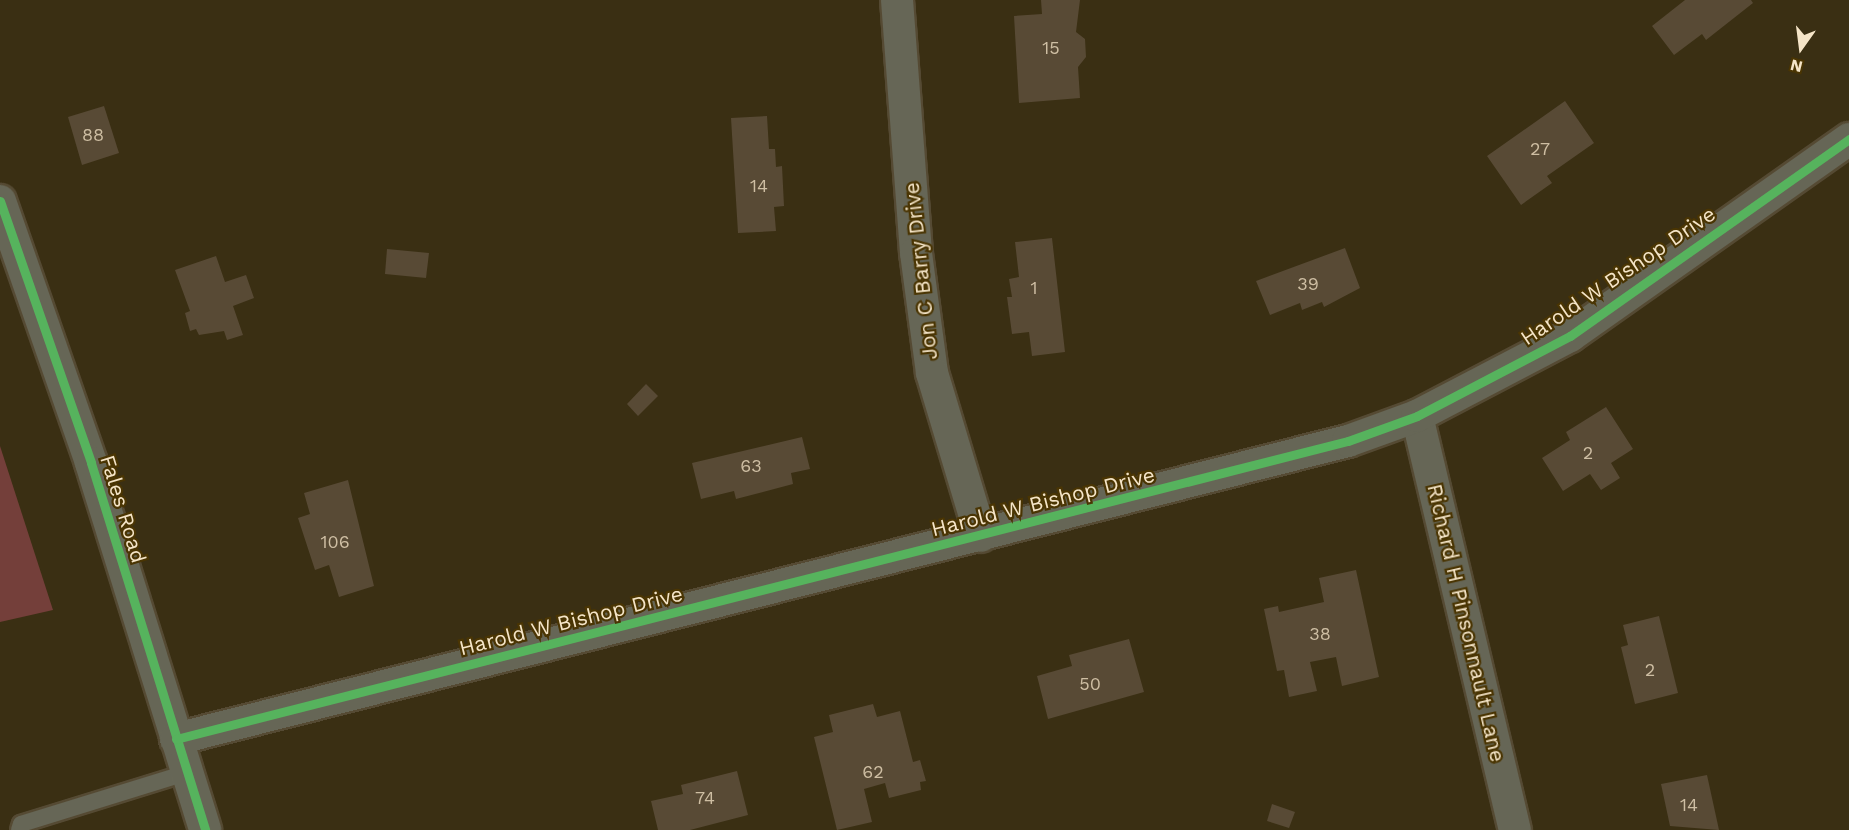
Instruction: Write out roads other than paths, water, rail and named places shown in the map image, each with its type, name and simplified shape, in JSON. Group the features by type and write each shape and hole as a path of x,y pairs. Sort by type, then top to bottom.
{"street":[{"name":"Jon C Barry Drive","path":"897,0 916,253 932,373 981,536"},
{"name":"Harold W Bishop Drive","path":"176,739 1244,471 1417,416 1570,336 1849,139"},
{"name":"Fales Road","path":"0,201 91,463 205,830"},
{"name":"Richard H Pinsonnault Lane","path":"1417,416 1515,830"}],"lane":[{"path":"19,830 21,824 186,773"}]}
